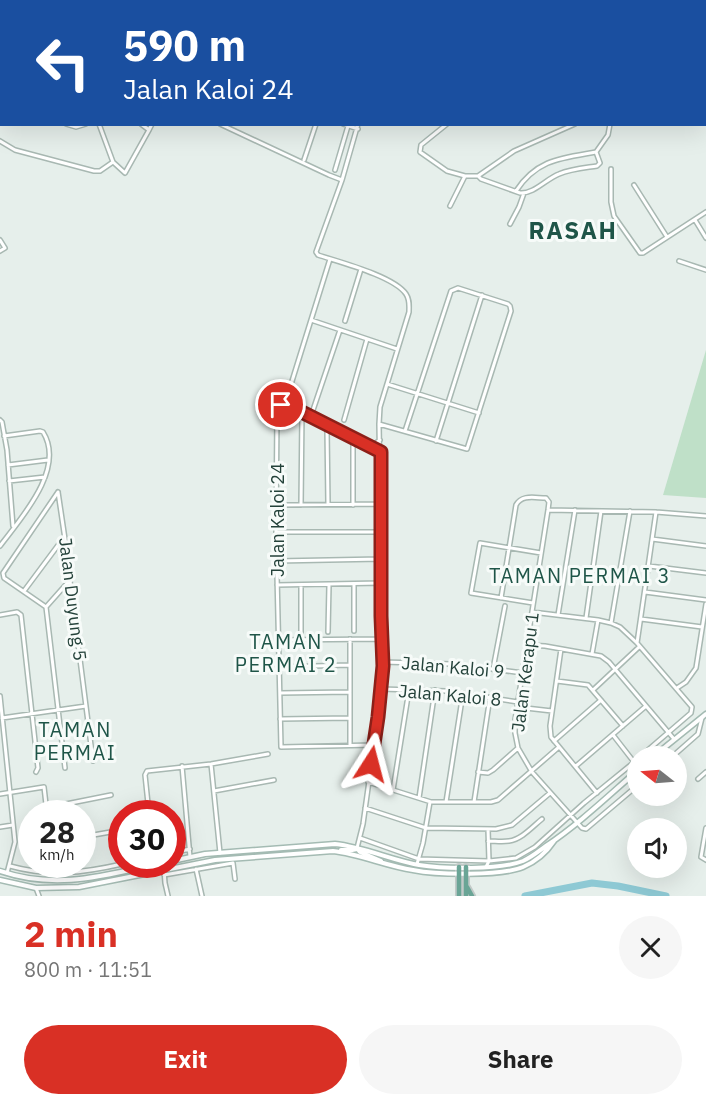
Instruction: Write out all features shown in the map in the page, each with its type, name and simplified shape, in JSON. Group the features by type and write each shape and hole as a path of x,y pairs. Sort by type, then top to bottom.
{"main road":[{"path":"459,896 466,867"},
{"path":"459,870 466,896"},
{"path":"463,884 472,896"}],"street":[{"path":"100,126 113,162 125,173 151,126"},
{"path":"143,126 149,130"},
{"path":"224,126 328,176 342,180"},
{"path":"304,160 315,126"},
{"path":"335,170 348,126 358,127 316,252 318,255 395,283 405,291 409,300 409,312 380,407 383,662 374,745 357,848"},
{"path":"445,126 422,145 420,152 443,170 465,176 478,176 514,151 570,126"},
{"path":"516,191 530,175 548,162 596,152 608,135 610,126"},
{"path":"0,141 15,150 94,171 105,169 113,162"},
{"path":"478,176 524,193 561,173 597,166 600,163 596,152"},
{"path":"611,169 614,216 638,251 643,253 706,212"},
{"path":"450,206 465,176"},
{"path":"634,185 667,237"},
{"path":"510,224 524,193"},
{"path":"695,220 706,238"},
{"path":"0,240 5,248 0,251"},
{"path":"302,505 300,404 288,394 330,259"},
{"path":"679,261 706,270"},
{"path":"345,321 361,269"},
{"path":"379,424 467,450 511,311 508,304 458,288 451,291 405,431"},
{"path":"436,441 482,295"},
{"path":"311,320 397,349"},
{"path":"310,416 340,330"},
{"path":"344,420 367,339"},
{"path":"387,384 479,413"},
{"name":"Jalan Kaloi 24","path":"300,411 286,404 281,405 277,414 276,532 281,747 350,745"},
{"path":"300,411 381,452"},
{"path":"0,420 8,464 14,528"},
{"path":"328,504 327,429 329,425"},
{"path":"0,546 42,487 49,452 43,432 4,436"},
{"path":"353,505 354,439"},
{"path":"370,447 380,440"},
{"path":"0,464 48,460"},
{"path":"9,481 45,477"},
{"name":"Jalan Duyung 5","path":"23,592 4,578 3,573 58,492 93,761"},
{"name":"Jalan Kerapu 1","path":"509,548 518,501 523,498 546,498 549,502 548,510 515,726 518,748 532,772 576,823"},
{"path":"276,506 380,504"},
{"path":"548,510 630,511 706,516"},
{"path":"558,615 574,510"},
{"path":"586,618 601,511"},
{"path":"611,623 630,511"},
{"path":"592,690 639,644 656,512"},
{"path":"276,532 381,532"},
{"path":"46,607 23,592 65,539"},
{"path":"652,539 706,546"},
{"path":"533,603 471,593 480,543 541,554"},
{"path":"501,598 509,548"},
{"path":"277,561 381,559"},
{"path":"648,566 706,573"},
{"path":"65,768 46,607 70,580"},
{"path":"277,585 381,583"},
{"path":"302,585 302,633"},
{"path":"328,585 328,632"},
{"path":"354,585 354,631"},
{"path":"645,592 706,602 696,668 686,682 677,688"},
{"path":"493,670 504,606"},
{"path":"0,615 17,612 21,615 33,713 38,768 36,772"},
{"path":"532,612 611,623 620,627 639,644 692,707 691,713 653,746"},
{"path":"641,619 704,625"},
{"path":"592,654 598,620"},
{"path":"350,639 350,745 374,745"},
{"path":"278,640 382,639"},
{"path":"527,645 601,656 609,662 674,739"},
{"path":"561,649 550,726 551,737 597,793"},
{"name":"Jalan Kaloi 9","path":"383,662 452,664 523,673"},
{"path":"279,667 350,665"},
{"path":"556,681 588,685 623,726"},
{"name":"Jalan Kaloi 8","path":"381,688 435,690 518,702"},
{"path":"393,790 409,690"},
{"path":"419,798 435,690"},
{"path":"280,693 350,692"},
{"path":"446,802 463,693"},
{"path":"0,696 15,842 7,873"},
{"path":"474,802 490,697"},
{"path":"554,741 601,700"},
{"path":"2,718 86,706"},
{"path":"576,766 646,706"},
{"path":"517,707 552,711"},
{"path":"666,746 704,715"},
{"path":"685,746 697,736 704,715"},
{"path":"280,719 350,718"},
{"path":"687,728 696,729 697,736"},
{"path":"612,735 627,751"},
{"path":"368,782 430,802 498,800 559,747"},
{"path":"478,772 488,773 518,748"},
{"path":"148,800 145,775 147,771 211,764 268,754"},
{"path":"211,764 220,853"},
{"path":"182,766 190,857"},
{"path":"360,838 419,859 489,861 516,858 535,847 627,768"},
{"path":"698,779 706,772"},
{"path":"333,851 414,871 501,866 525,860 554,841 627,779"},
{"path":"214,791 274,780"},
{"path":"0,794 44,787 46,800"},
{"path":"365,808 426,828 501,829 512,825 550,793"},
{"path":"576,823 586,829 627,794"},
{"path":"91,800 111,795"},
{"path":"417,864 430,802"},
{"path":"488,841 509,841 517,838 542,819"},
{"path":"0,827 14,825"},
{"path":"706,828 701,857 706,860"},
{"path":"486,867 489,861 488,829"},
{"path":"186,858 322,844 348,845 383,856 466,873 505,871 522,867 548,851 554,841"},
{"path":"186,866 215,860 357,848"},
{"path":"357,848 360,852 380,860 383,864"},
{"path":"186,850 190,849"},
{"path":"186,871 233,863 235,879"},
{"path":"10,866 18,869"},
{"path":"196,869 202,896"},
{"path":"0,871 39,880 61,881 108,874"},
{"path":"0,879 36,888 61,889 124,878"},
{"path":"165,878 168,896"},
{"path":"36,888 39,896"}],"green space":[{"path":"706,350 706,498 663,495"}],"waterway":[{"path":"525,896 592,883 666,896"}],"district":[{"name":"RASAH","path":"573,230"},
{"name":"TAMAN PERMAI 3","path":"580,575"},
{"name":"TAMAN PERMAI 2","path":"286,652"},
{"name":"TAMAN PERMAI","path":"75,740"}],"route":[{"path":"281,405 286,404 381,452 383,666 371,764"}]}
